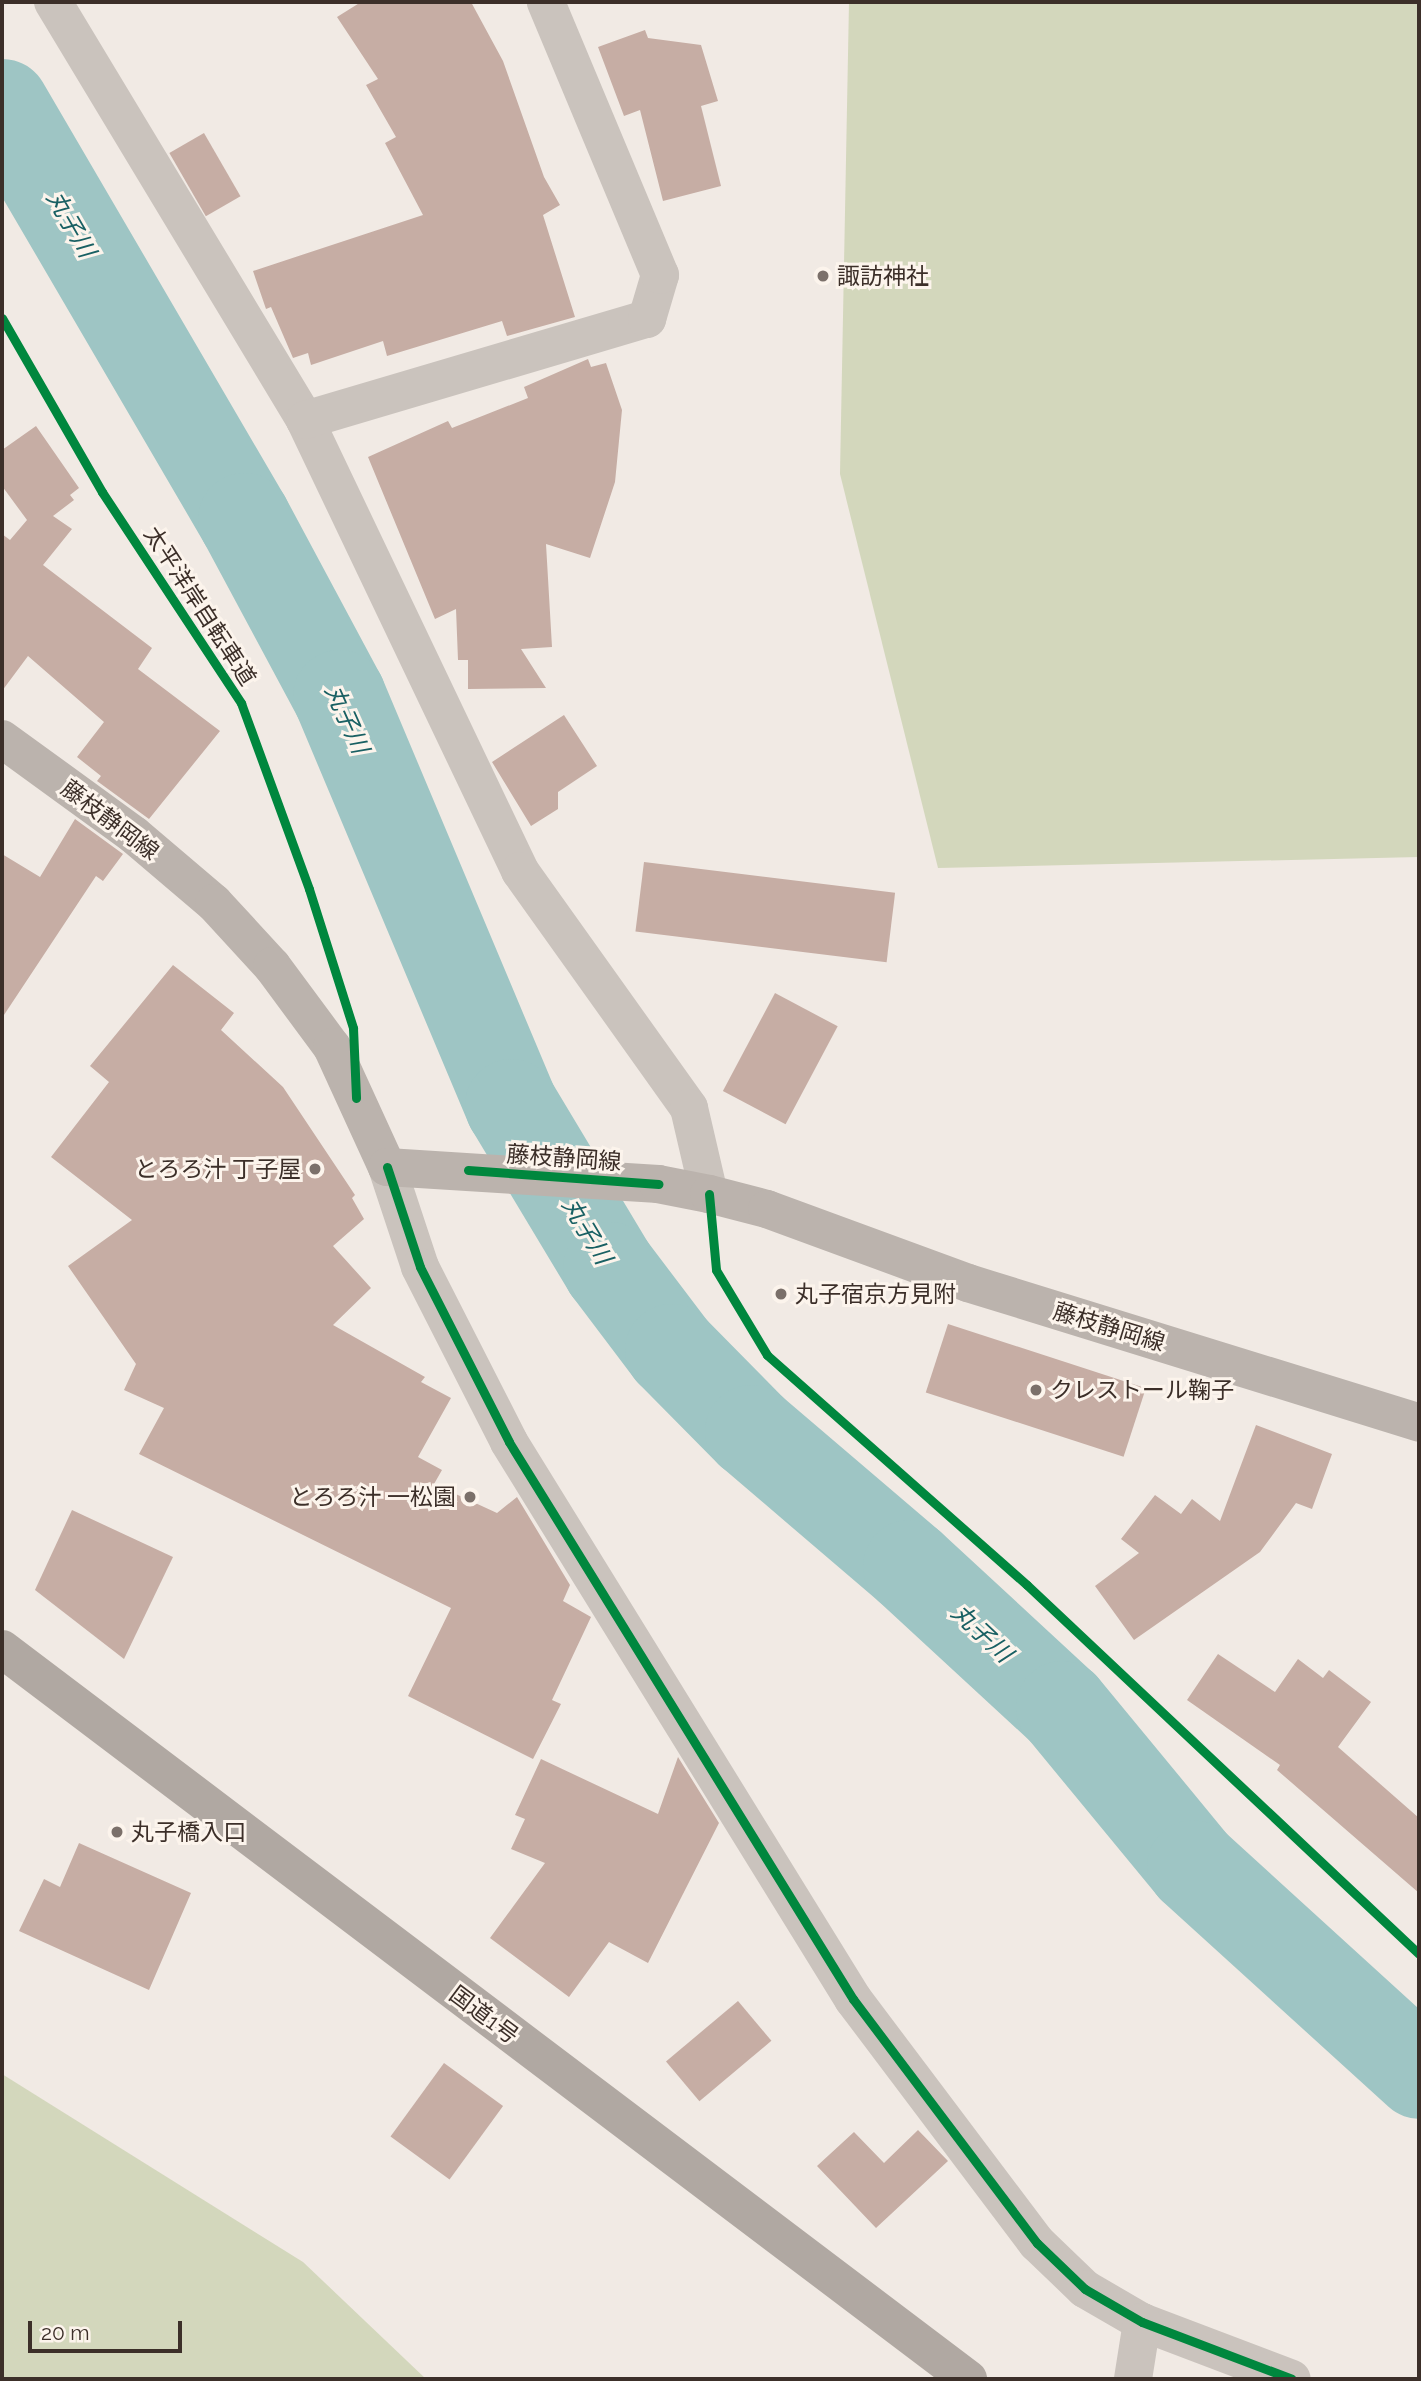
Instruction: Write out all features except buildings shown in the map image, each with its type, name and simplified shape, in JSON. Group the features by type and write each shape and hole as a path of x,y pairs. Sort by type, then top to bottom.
{"highway":[{"name":"国道1号","path":"2,1649 968,2379"}],"main road":[{"name":"藤枝静岡線","path":"2,739 144,844 214,903 272,966 332,1046 387,1167 658,1184 709,1194 767,1209 968,1283 1419,1423"}],"street":[{"path":"53,2 304,420 520,871 689,1108 709,1194"},
{"path":"304,420 647,319 660,275 546,2"},
{"path":"387,1167 420,1268 509,1442 853,1998 1037,2243 1085,2289 1142,2322 1292,2379"},
{"path":"1133,2379 1142,2322"}],"green space":[{"path":"849,2 1419,2 1419,857 938,868 840,474"},
{"path":"2,2074 303,2262 426,2379 2,2379"}],"waterway":[{"name":"丸子川","path":"2,105 244,519 339,696 511,1105 609,1268 671,1350 751,1431 909,1566 1062,1707 1193,1866 1419,2072"}],"cycle path":[{"name":"太平洋岸自転車道","path":"2,318 102,492 241,703 309,889 353,1028 356,1098"},
{"path":"387,1167 420,1267 509,1442 853,1999 1037,2243 1085,2289 1142,2322 1292,2379"},
{"path":"468,1170 658,1184"},
{"path":"709,1194 716,1270 767,1355 1027,1585 1419,1954"}],"place":[{"name":"諏訪神社","path":"823,276"},
{"name":"とろろ汁 丁子屋","path":"315,1169"},
{"name":"丸子宿京方見附","path":"781,1294"},
{"name":"クレストール鞠子","path":"1036,1390"},
{"name":"とろろ汁 一松園","path":"470,1497"},
{"name":"丸子橋入口","path":"117,1832"}]}
